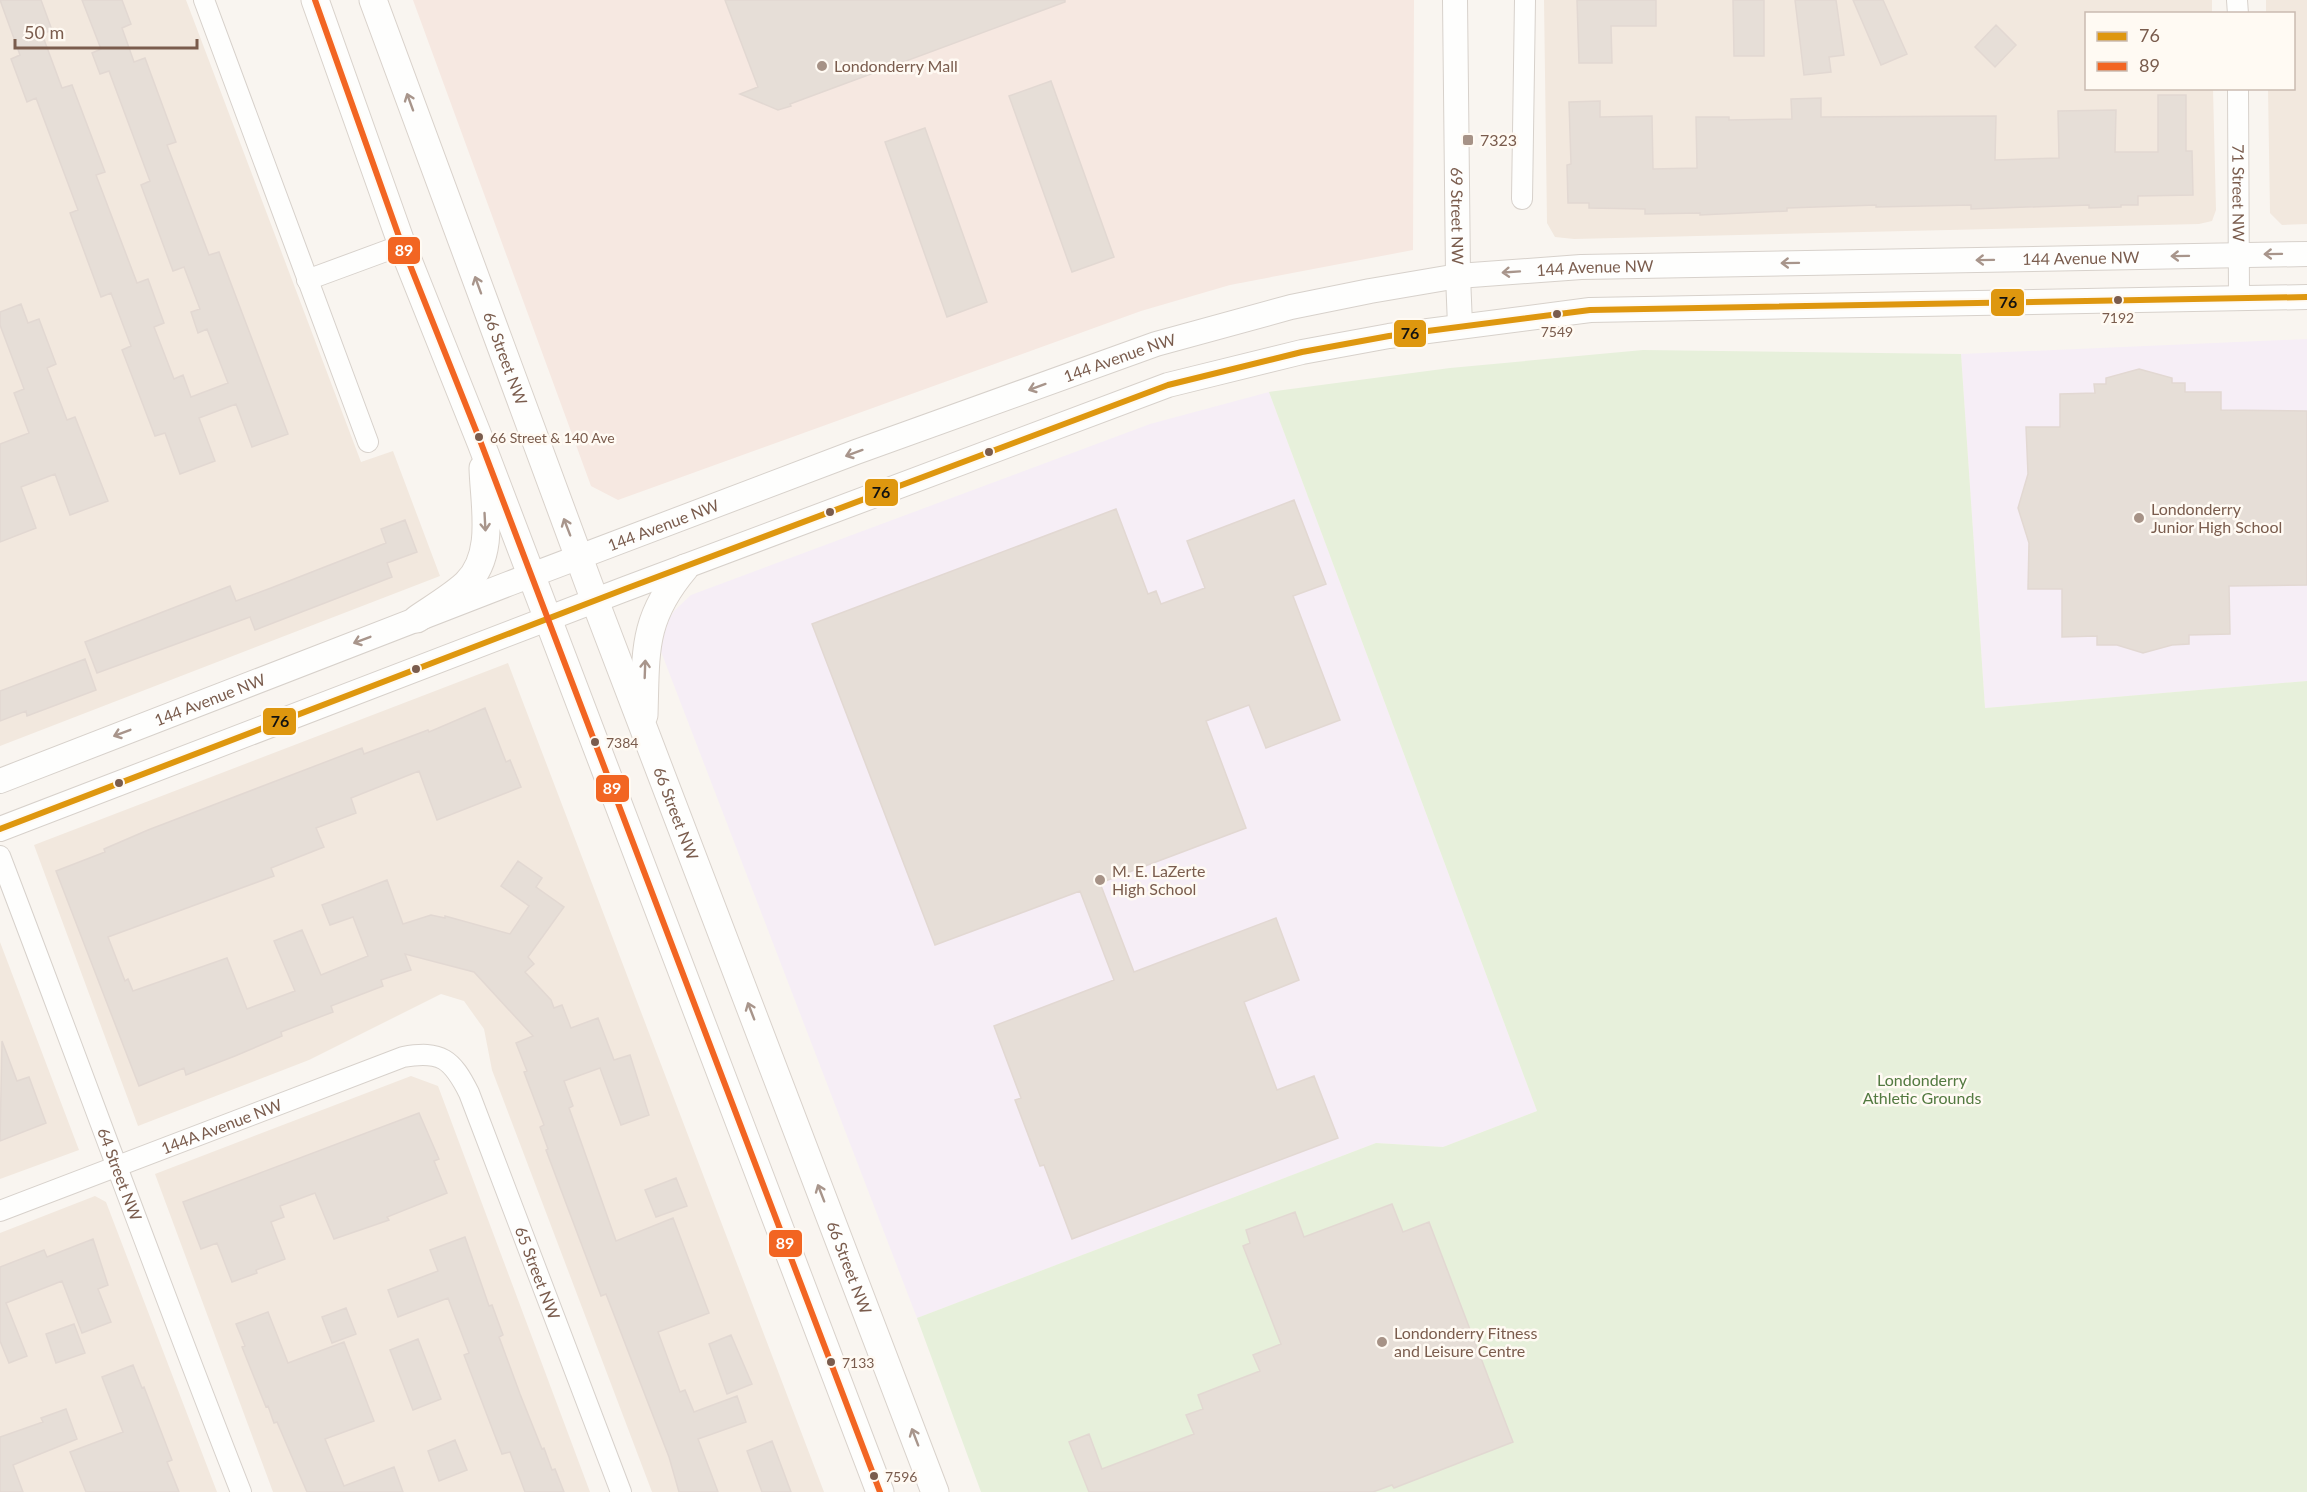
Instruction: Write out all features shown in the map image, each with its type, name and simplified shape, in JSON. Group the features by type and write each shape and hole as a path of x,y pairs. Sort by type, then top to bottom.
{"main road":[{"path":"315,0 402,244 481,443 880,1492"},
{"name":"66 Street NW","path":"373,0 595,601 935,1492"},
{"path":"417,619 467,583 482,558 486,535 481,443"},
{"path":"643,728 645,662 652,622 663,596 686,568"}],"street":[{"path":"204,0 368,442"},
{"name":"69 Street NW","path":"1455,0 1460,325"},
{"path":"1522,199 1525,0"},
{"name":"71 Street NW","path":"2238,90 2239,297"},
{"path":"307,280 402,244"},
{"name":"144 Avenue NW","path":"0,781 856,452 1156,344 1291,307 1458,276 1581,267 2307,254"},
{"path":"0,829 547,619 1168,385 1302,352 1460,325 1590,310 2307,297"},
{"name":"64 Street NW","path":"0,856 118,1166 178,1333 241,1492"},
{"name":"144A Avenue NW","path":"0,1211 403,1057 433,1054 445,1058"},
{"name":"65 Street NW","path":"445,1058 454,1067 469,1093 621,1492"}],"shaded area":[{"path":"0,0 186,0 361,462 393,451 440,576 0,746"},
{"path":"413,0 1414,0 1413,250 1230,285 1141,311 618,500 591,486"},
{"path":"1544,0 2212,0 2212,12 2085,12 2085,90 2213,90 2216,210 2212,221 2199,224 1574,239 1555,237 1547,223"},
{"path":"2266,0 2307,0 2307,224 2282,225 2270,213 2268,90 2295,90 2295,12 2266,12"},
{"name":"Londonderry Junior High School","path":"2307,339 2307,681 1985,708 1961,354"},
{"name":"M. E. LaZerte High School","path":"1269,392 1537,1111 1443,1147 1376,1143 917,1318 660,649 665,624 675,610 691,595 1150,424"},
{"path":"508,663 824,1492 652,1492 492,1070 484,1029 464,1001 441,994 309,1060 138,1126 34,845"},
{"path":"0,942 79,1150 0,1179"},
{"path":"411,1076 438,1086 590,1492 273,1492 155,1174"},
{"path":"95,1196 106,1202 217,1492 0,1492 0,1233"}],"green space":[{"name":"Londonderry Athletic Grounds","path":"1643,350 1961,354 1985,708 2307,681 2307,1492 981,1492 917,1318 1376,1143 1443,1147 1537,1111 1269,392 1450,368"}],"building":[{"path":"0,0 41,0 52,30 42,34 62,88 72,85 105,172 96,175 137,283 148,279 164,323 154,327 174,379 183,375 191,397 228,383 207,329 198,333 191,312 200,309 184,267 173,271 141,185 150,181 109,71 100,74 92,53 101,49 82,0 122,0 131,24 122,28 134,62 145,58 176,142 167,145 209,255 219,252 288,434 252,447 236,404 199,418 215,461 180,474 165,433 155,436 122,350 131,346 111,293 101,297 70,213 78,210 36,98 27,102 11,59 20,55"},
{"name":"Londonderry Mall","path":"725,0 1065,0 1065,2 778,110 740,94 758,87"},
{"path":"1577,0 1656,0 1656,26 1611,26 1612,63 1579,63"},
{"path":"1733,0 1764,0 1764,56 1734,56"},
{"path":"1795,0 1836,0 1844,55 1829,57 1831,72 1804,75"},
{"path":"1853,0 1883,0 1907,54 1881,65"},
{"path":"1996,25 2016,45 1995,67 1975,47"},
{"path":"1051,81 1114,257 1072,272 1009,96"},
{"path":"2158,95 2186,95 2186,151 2192,151 2193,195 2138,196 2138,205 2121,205 2121,207 2089,208 2089,205 1971,209 1971,205 1876,207 1876,205 1787,208 1787,211 1700,215 1700,213 1645,214 1645,209 1589,208 1589,203 1568,203 1567,165 1571,164 1569,102 1600,101 1600,117 1652,116 1653,169 1697,168 1696,117 1729,117 1729,120 1792,119 1791,99 1821,98 1821,117 1996,116 1995,160 2059,158 2058,111 2116,110 2115,152 2158,152"},
{"path":"925,128 987,302 947,317 885,142"},
{"path":"21,304 28,323 39,319 56,364 47,368 67,420 75,417 108,501 70,515 55,474 21,487 36,528 0,542 0,444 29,433 14,393 24,389 0,325 0,312"},
{"path":"2139,369 2172,378 2172,383 2185,383 2185,392 2221,392 2221,410 2307,411 2307,585 2229,586 2230,634 2189,635 2189,644 2172,645 2143,653 2117,645 2097,645 2097,636 2062,637 2062,589 2028,589 2029,543 2018,508 2028,474 2026,427 2060,427 2060,394 2095,393 2094,384 2106,384 2106,378"},
{"path":"1294,500 1326,584 1293,596 1340,720 1266,748 1249,705 1206,721 1246,828 1100,883 1134,972 1276,918 1299,980 1244,1002 1277,1090 1314,1076 1338,1138 1072,1239 1044,1165 1040,1166 1015,1100 1021,1098 994,1026 1114,980 1080,891 935,945 812,624 1116,509 1148,594 1156,591 1161,604 1205,588 1187,541"},
{"path":"405,520 417,552 387,563 392,577 255,630 250,617 97,673 85,642 230,586 236,601 271,588 386,543 381,529"},
{"path":"85,659 96,690 27,716 26,711 0,721 0,691"},
{"path":"485,708 506,762 510,760 521,787 437,820 419,771 351,798 356,813 316,828 324,847 271,868 274,876 108,937 125,981 128,979 133,991 227,958 247,1009 295,991 274,941 302,930 321,975 368,956 353,917 330,925 322,905 387,880 403,924 431,915 445,918 445,916 510,934 529,906 501,886 518,861 542,878 536,887 564,907 528,957 534,964 525,972 551,1000 554,1008 562,1005 571,1028 598,1018 614,1060 630,1055 649,1115 621,1125 600,1068 564,1081 573,1106 569,1108 616,1241 673,1218 709,1313 658,1332 680,1392 685,1390 694,1412 737,1396 746,1422 698,1439 718,1492 679,1492 669,1457 606,1294 601,1296 546,1150 548,1149 540,1127 544,1125 524,1072 527,1071 516,1043 533,1036 474,972 405,954 411,970 381,980 383,986 331,1006 333,1012 281,1032 282,1036 186,1075 184,1068 139,1086 56,871 105,852 104,849 148,830 362,748 364,754 428,730 429,732"},
{"path":"2,1041 17,1081 29,1077 46,1123 0,1141"},
{"path":"419,1113 439,1159 434,1161 447,1193 387,1217 389,1220 334,1239 315,1193 280,1206 284,1217 271,1222 285,1259 232,1282 217,1243 201,1249 183,1202"},
{"path":"676,1178 687,1206 656,1217 645,1190"},
{"name":"Londonderry Fitness and Leisure Centre","path":"1392,1204 1403,1232 1429,1222 1513,1442 1394,1488 1392,1485 1373,1492 1089,1492 1069,1442 1089,1434 1102,1469 1194,1434 1186,1415 1203,1409 1198,1395 1260,1371 1253,1355 1281,1344 1243,1246 1250,1243 1246,1230 1295,1212 1304,1237"},
{"path":"465,1237 489,1306 492,1305 503,1335 499,1337 520,1394 542,1449 544,1448 552,1470 555,1469 564,1492 525,1492 510,1452 502,1454 464,1355 469,1353 448,1298 398,1317 388,1290 438,1271 430,1250"},
{"path":"93,1239 108,1285 98,1289 111,1322 82,1333 62,1281 6,1303 27,1356 9,1363 0,1341 0,1267 44,1250 47,1257"},
{"path":"346,1308 356,1334 332,1343 322,1317"},
{"path":"268,1312 288,1363 344,1342 374,1421 325,1439 344,1486 394,1467 403,1492 307,1492 277,1422 274,1423 268,1406 266,1407 242,1347 245,1346 236,1324"},
{"path":"74,1324 85,1353 56,1363 46,1334"},
{"path":"731,1335 752,1384 727,1394 709,1344"},
{"path":"418,1339 441,1399 413,1410 390,1350"},
{"path":"133,1365 142,1388 144,1387 172,1460 167,1462 179,1492 86,1492 70,1452 123,1432 102,1377"},
{"path":"66,1409 77,1439 13,1465 23,1492 0,1492 0,1437 43,1422 41,1418"},
{"path":"455,1440 467,1470 439,1481 428,1451"},
{"path":"772,1441 791,1492 762,1492 747,1451"}],"transit line":[{"name":"89","path":"315,0 402,245 481,443 880,1492"},
{"name":"76","path":"0,829 625,589 1168,385 1302,352 1389,336 1590,310 2307,297"}],"place":[{"name":"Londonderry Mall","path":"822,66"},
{"name":"7323","path":"1468,140"},
{"name":"7192","path":"2118,300"},
{"name":"7549","path":"1557,314"},
{"name":"66 Street & 140 Ave","path":"479,437"},
{"name":"Londonderry Junior High School","path":"2139,518"},
{"name":"7384","path":"595,742"},
{"name":"M. E. LaZerte High School","path":"1100,880"},
{"name":"Londonderry Fitness and Leisure Centre","path":"1382,1342"},
{"name":"7133","path":"831,1362"},
{"name":"7596","path":"874,1476"}]}
